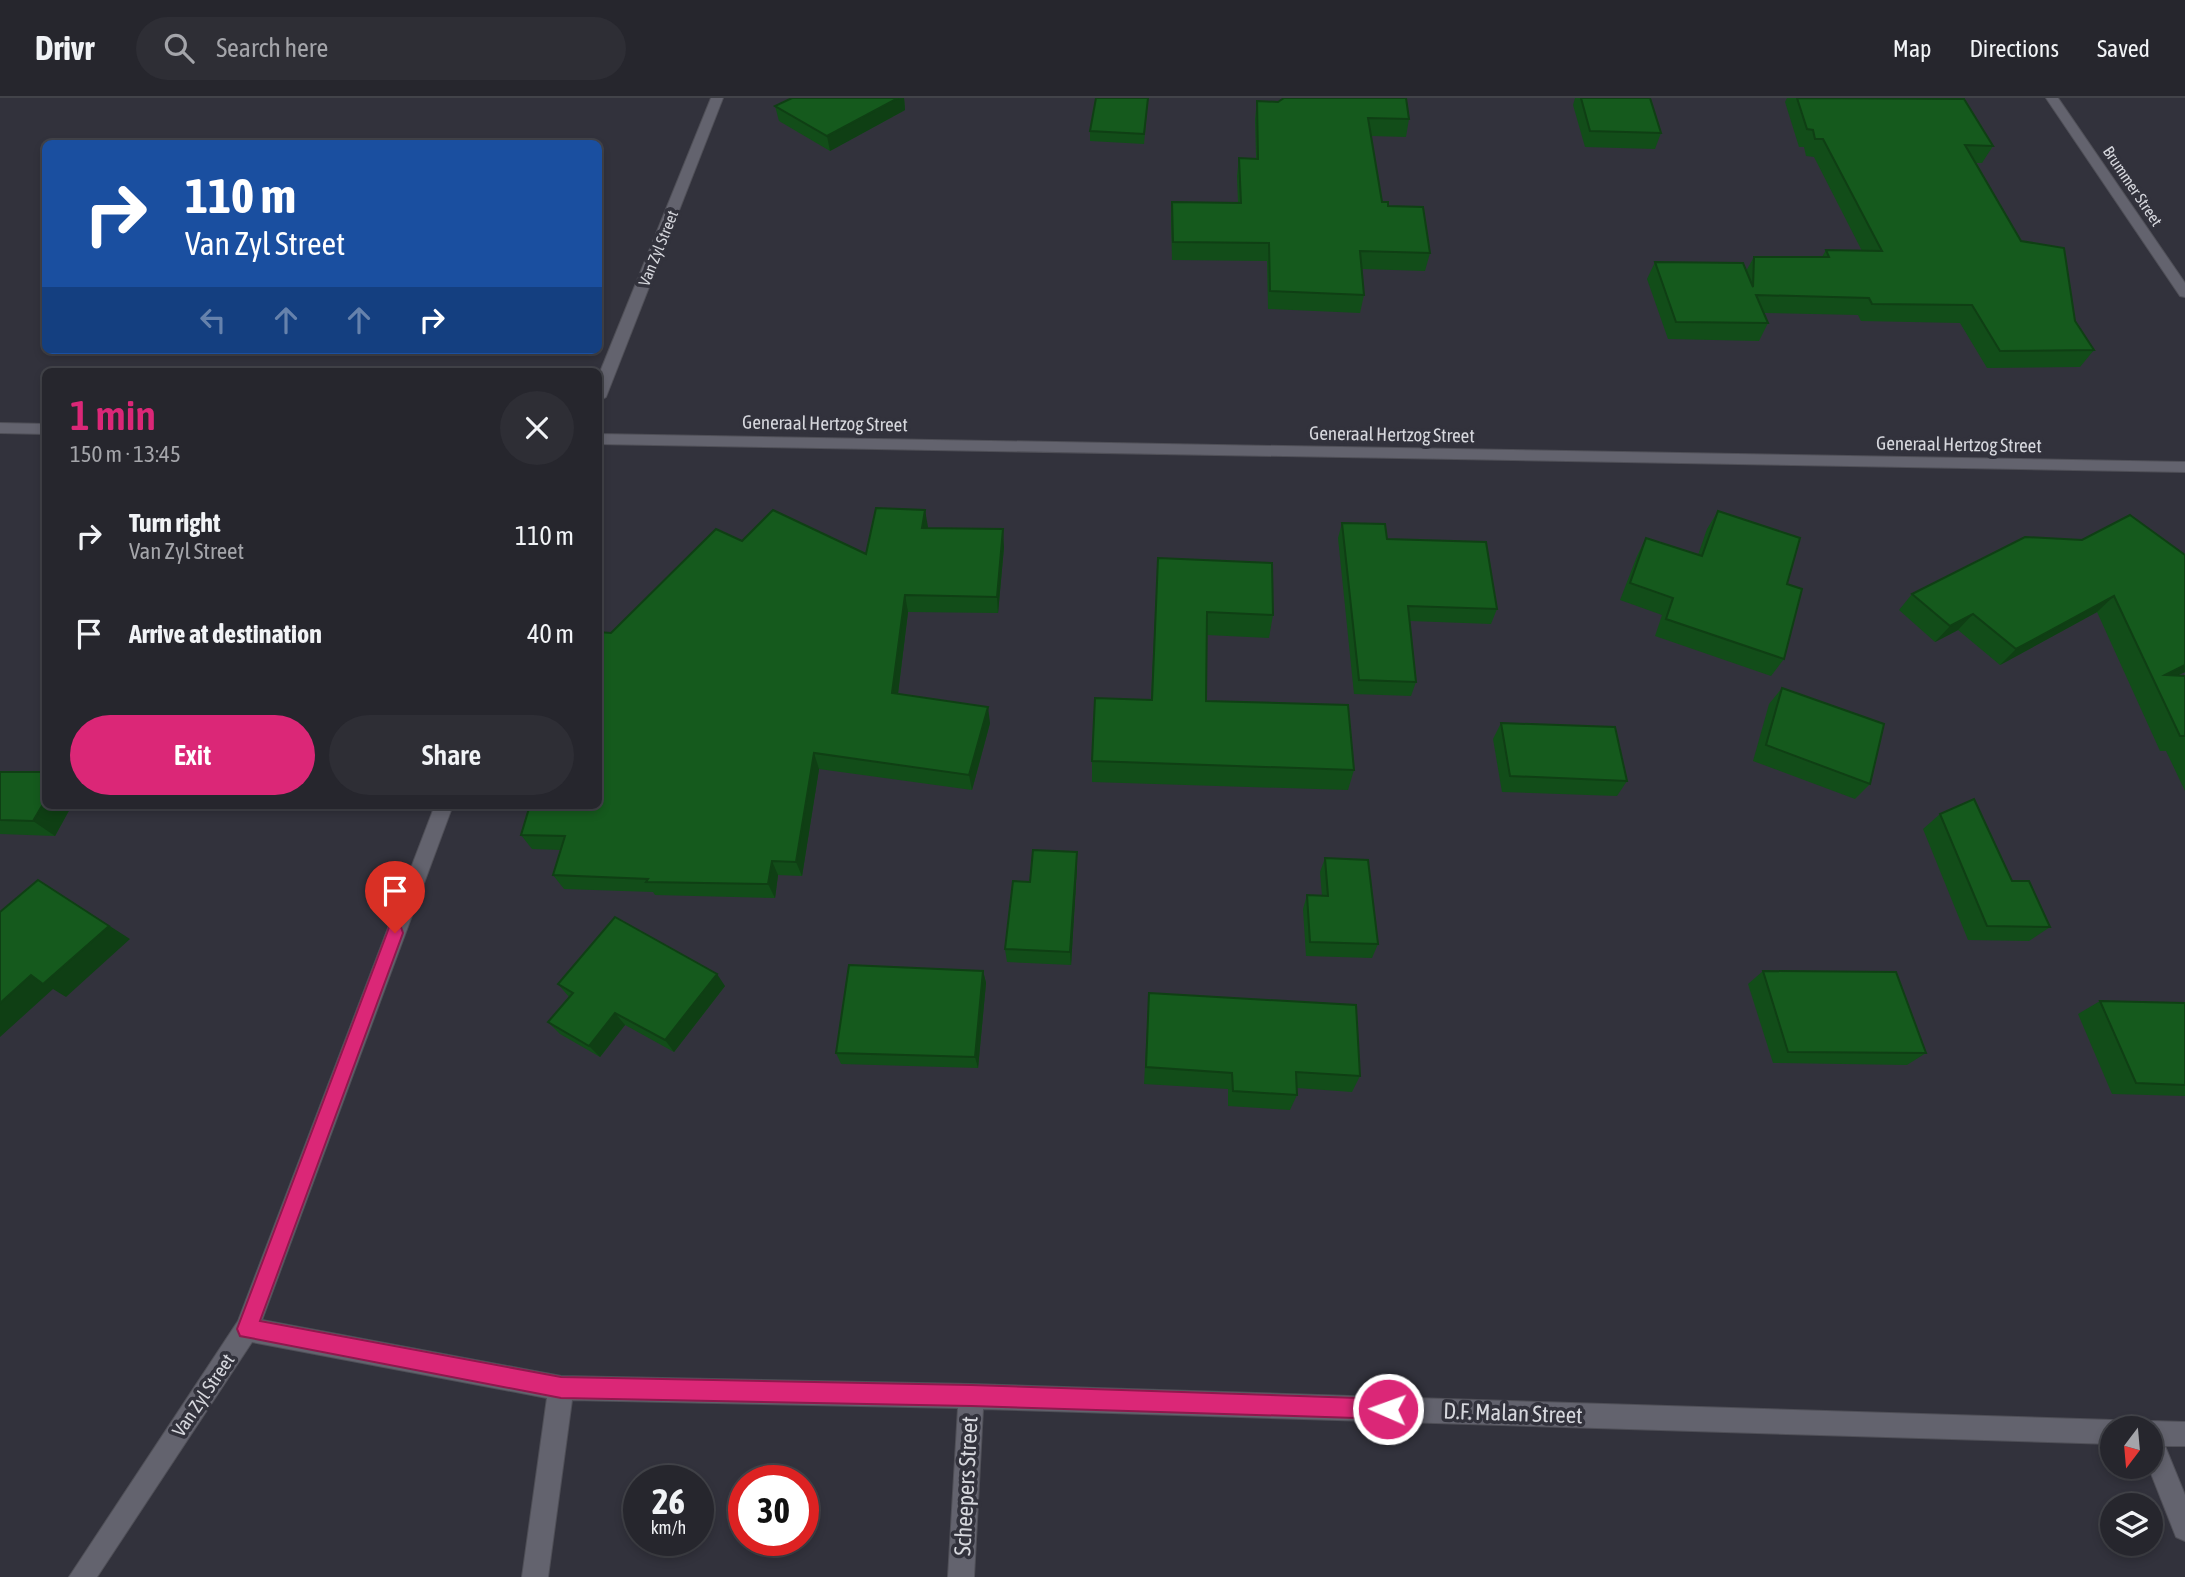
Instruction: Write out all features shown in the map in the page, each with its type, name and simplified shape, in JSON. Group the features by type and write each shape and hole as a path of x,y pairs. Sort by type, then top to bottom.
{"street":[{"name":"Van Zyl Street","path":"602,387 718,98"},
{"name":"Brummer Street","path":"2052,98 2185,293"},
{"path":"0,428 42,429"},
{"name":"Generaal Hertzog Street","path":"602,439 2185,467"},
{"name":"Van Zyl Street","path":"82,1577 247,1329 442,809"},
{"name":"D.F. Malan Street","path":"247,1329 561,1388 971,1396 2100,1432"},
{"path":"535,1577 561,1388"},
{"name":"Scheepers Street","path":"961,1577 971,1396"},
{"path":"2163,1433 2185,1434"},
{"path":"2163,1472 2185,1528"}],"building":[{"path":"792,98 898,98 827,136 775,106"},
{"path":"1096,98 1148,98 1144,134 1090,131"},
{"path":"1284,98 1406,98 1409,119 1368,118 1382,202 1388,202 1388,206 1423,207 1430,253 1360,251 1364,295 1270,291 1269,243 1173,242 1172,202 1241,203 1239,158 1258,159 1257,101 1278,102"},
{"path":"1581,98 1650,98 1661,133 1590,131"},
{"path":"1797,98 1964,99 1993,146 1965,145 2021,241 2064,248 2075,321 2094,350 2000,351 1972,305 1872,304 1869,298 1756,295 1768,323 1676,322 1655,262 1743,263 1753,287 1754,257 1829,257 1826,250 1882,251 1823,139 1815,139 1813,130 1807,129"},
{"path":"876,508 925,510 922,528 1003,529 997,597 905,595 892,693 988,707 969,775 814,753 796,862 772,861 768,884 646,882 648,879 553,875 565,836 521,835 529,809 602,809 602,632 611,633 716,529 742,541 773,510 866,554"},
{"path":"1718,511 1800,538 1787,584 1802,589 1784,659 1666,619 1673,598 1630,583 1646,538 1702,556"},
{"path":"2130,515 2185,555 2185,665 2165,675 2185,676 2185,736 2180,736 2114,596 2016,649 1973,614 1950,626 1912,594 2025,537 2082,540"},
{"path":"1342,523 1385,524 1387,539 1486,542 1497,609 1408,606 1416,682 1359,680"},
{"path":"1158,558 1272,563 1273,615 1207,612 1206,701 1348,705 1354,770 1092,761 1095,698 1152,700"},
{"path":"1782,688 1884,724 1870,784 1766,745"},
{"path":"1501,723 1615,727 1627,781 1510,776"},
{"path":"0,772 42,772 42,806 33,821 0,820"},
{"path":"1974,799 2012,881 2029,881 2050,927 1987,926 1940,814"},
{"path":"1033,850 1077,852 1070,952 1005,949 1013,881 1030,882"},
{"path":"1325,858 1368,860 1378,944 1310,942 1307,895 1328,896"},
{"path":"38,880 109,926 43,984 31,975 0,1003 0,912"},
{"path":"615,917 717,974 665,1040 615,1013 589,1046 548,1022 573,993 558,984"},
{"path":"849,965 983,971 975,1057 836,1053"},
{"path":"1763,971 1896,972 1926,1053 1788,1052"},
{"path":"1149,993 1356,1005 1360,1076 1296,1072 1297,1095 1233,1091 1232,1073 1146,1067"},
{"path":"2100,1001 2185,1003 2185,1085 2136,1083"}],"route":[{"path":"395,933 247,1329 561,1388 971,1396 1388,1409"}]}
